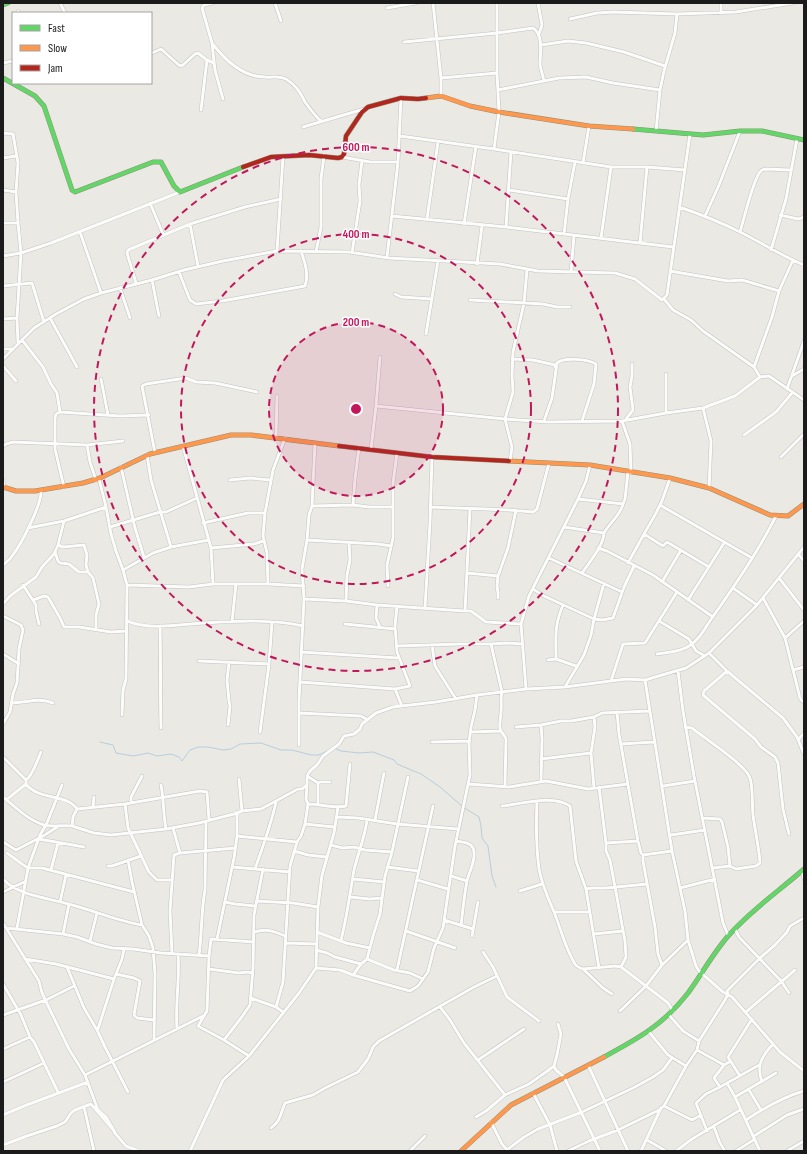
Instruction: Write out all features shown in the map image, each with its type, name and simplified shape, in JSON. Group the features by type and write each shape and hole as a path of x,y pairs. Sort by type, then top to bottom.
{"main road":[{"path":"3,5 8,3"},
{"path":"3,78 12,83"},
{"path":"14,84 35,96 44,106 72,190 74,192 153,162 161,162 174,187 180,192 271,157 309,155 338,158 342,157 344,154 346,136 362,112 368,107 401,98 418,99 441,96 470,106 499,112 589,126 656,130 703,135 740,131 768,132 804,140"},
{"path":"3,487 18,491 64,487 97,479 147,455 231,435 251,435 397,453 590,465 670,478 709,488 767,514 776,516 788,516 804,507"},
{"path":"461,1151 511,1105 650,1032 673,1011 693,986 728,935 803,870"}],"street":[{"path":"60,3 65,12"},
{"path":"213,3 204,4 202,8 212,43 214,63 223,99"},
{"path":"275,3 281,20"},
{"path":"387,8 416,3"},
{"path":"433,3 441,78 441,96"},
{"path":"494,149 499,112 497,73 497,3"},
{"path":"538,3 542,25 538,34"},
{"path":"721,3 721,13"},
{"path":"570,19 597,13 613,12 677,14 742,12 752,9 794,3"},
{"path":"656,130 660,90 665,66 675,33 677,14"},
{"path":"404,42 533,28 538,34 541,45 540,66 544,81"},
{"path":"541,45 568,41 586,43 624,52 665,66"},
{"path":"212,43 219,53 240,71 265,77 280,76 287,80 299,90 309,107 321,121"},
{"path":"152,52 161,50 180,66 183,66 192,55 195,54 202,55 207,60 214,63"},
{"path":"201,110 207,60"},
{"path":"441,78 497,73"},
{"path":"498,90 559,78 586,77 613,83 660,90"},
{"path":"387,258 398,162 401,98"},
{"path":"303,128 368,107"},
{"path":"583,163 589,126"},
{"path":"705,216 740,131"},
{"path":"3,133 13,134 18,169 16,192 21,253 17,318 18,344"},
{"path":"664,299 667,295 690,134"},
{"path":"400,136 611,167 647,167 685,170"},
{"path":"771,250 780,215 786,199 797,139"},
{"path":"427,219 438,142"},
{"path":"464,224 476,146"},
{"path":"506,227 511,152"},
{"path":"3,158 16,156"},
{"path":"316,252 320,227 321,179 324,156"},
{"path":"277,251 283,157"},
{"path":"342,157 362,161 398,162"},
{"path":"352,253 360,201 359,184 362,161"},
{"path":"564,234 568,199 575,162"},
{"path":"602,238 611,167"},
{"path":"640,243 647,167"},
{"path":"740,232 759,172 766,169 791,170"},
{"path":"3,190 16,192"},
{"path":"509,190 568,199"},
{"path":"3,256 21,253 80,232 180,192"},
{"path":"136,283 127,251 163,234 190,224 245,207 281,199"},
{"path":"150,203 163,234"},
{"path":"679,207 705,216 740,232 771,250 804,265"},
{"path":"780,215 798,219 804,216"},
{"path":"392,216 482,226 506,227 673,247"},
{"path":"3,223 18,223"},
{"path":"190,224 198,266"},
{"path":"477,264 482,226"},
{"path":"80,232 101,293"},
{"path":"571,272 574,236"},
{"path":"3,359 30,331 84,299 198,266 277,251 301,251 352,253 387,258 477,264 500,264 527,270 549,272 621,274 635,279 660,299 664,299 673,310 691,320 703,331 754,367 760,377"},
{"path":"179,272 190,300 196,304 282,291 305,286 307,279 306,267 301,251"},
{"path":"754,367 780,291 793,260"},
{"path":"426,334 438,261"},
{"path":"510,461 512,447 505,419 513,392 512,359 515,338 524,303 527,270"},
{"path":"670,271 728,281 742,280 780,291"},
{"path":"152,280 159,316"},
{"path":"3,286 32,283 44,322"},
{"path":"120,288 130,318"},
{"path":"395,294 401,297 432,299"},
{"path":"470,300 570,307"},
{"path":"3,319 17,318"},
{"path":"50,318 77,367"},
{"path":"22,340 43,367 57,393 60,412"},
{"path":"787,389 804,341"},
{"path":"3,349 14,349"},
{"path":"371,449 380,357"},
{"path":"512,359 533,360 555,365 556,368"},
{"path":"544,421 552,398 557,363 562,360 585,360 596,363 594,384 582,421"},
{"path":"624,420 634,410 630,387 632,364"},
{"path":"3,366 16,381"},
{"path":"792,376 804,369"},
{"path":"666,374 666,413"},
{"path":"376,406 505,419 544,421 624,420 703,408 735,396 760,377 769,376 804,400"},
{"path":"155,453 149,415 142,386 146,384 186,378 196,382 215,383 257,392"},
{"path":"101,379 108,415"},
{"path":"744,435 776,412 792,393"},
{"path":"276,438 277,396"},
{"path":"703,408 711,441 709,488"},
{"path":"64,487 54,449 56,414 60,412 108,415 149,415"},
{"path":"582,573 604,538 604,533 610,523 621,512 625,499 630,472 630,444 624,420"},
{"path":"781,457 804,434"},
{"path":"268,584 267,553 263,541 264,513 270,480 276,459 285,438"},
{"path":"3,446 13,442 87,445 123,441"},
{"path":"299,745 304,599 302,569 308,540 309,515 312,506 315,443"},
{"path":"87,445 90,462 106,507 116,552 127,585 126,679 123,690 122,715"},
{"path":"184,446 203,523 211,548 213,584"},
{"path":"353,505 359,448"},
{"path":"388,586 387,565 393,527 393,483 397,453"},
{"path":"147,455 151,480 171,547"},
{"path":"425,608 432,456"},
{"path":"430,507 536,511 549,463"},
{"path":"526,689 521,624 526,603 578,499 586,481 590,465"},
{"path":"121,467 144,557"},
{"path":"230,480 250,478 270,480"},
{"path":"628,563 660,505 670,478"},
{"path":"3,480 3,487"},
{"path":"3,565 13,556 28,528 39,501 41,490"},
{"path":"110,527 160,512 166,512 197,498"},
{"path":"578,499 623,504"},
{"path":"312,506 353,505 393,507"},
{"path":"660,505 752,558"},
{"path":"28,528 64,521 106,507"},
{"path":"465,610 470,509"},
{"path":"498,598 498,576 508,548 516,510"},
{"path":"203,523 248,513 264,513"},
{"path":"657,654 680,650 693,644 698,639 733,588 776,516"},
{"path":"3,604 10,596 36,577 55,552 64,521"},
{"path":"564,527 604,533"},
{"path":"644,534 663,546 667,542 709,567"},
{"path":"123,570 144,557 171,547 209,540"},
{"path":"308,540 349,543 362,542 391,546"},
{"path":"211,548 254,544 263,541"},
{"path":"346,601 346,575 350,560 349,543"},
{"path":"688,600 724,543"},
{"path":"58,545 84,545 87,555 86,565 88,572 93,578 99,604 96,615 96,629"},
{"path":"276,1007 282,982 291,859 305,824 308,804 306,799 307,776 323,756 339,744 344,736 354,734 360,729 362,724 376,713 393,706 526,689 565,687 626,679 645,680 678,671 690,666 706,656 757,605 804,547"},
{"path":"598,548 607,551 653,575 713,617"},
{"path":"662,582 681,550"},
{"path":"55,552 60,563 69,564 79,572 88,572"},
{"path":"798,554 804,561"},
{"path":"549,558 622,592"},
{"path":"533,589 562,605 594,619 602,620 613,618 622,592 634,566"},
{"path":"467,573 498,576"},
{"path":"779,578 804,610"},
{"path":"565,687 584,654 592,635 594,619 604,583"},
{"path":"127,585 189,587 213,584 268,584 304,586"},
{"path":"232,622 236,584"},
{"path":"23,586 36,605 39,624"},
{"path":"733,588 757,605"},
{"path":"611,681 623,644 645,643 677,592"},
{"path":"33,600 48,596 64,627 79,626 111,632 126,631"},
{"path":"763,598 785,638 801,700 804,702"},
{"path":"304,599 465,610 471,611 486,622 521,624"},
{"path":"377,605 376,618 380,627"},
{"path":"556,659 556,626 557,618 562,605"},
{"path":"300,682 395,690 410,686 398,658 395,629 397,606"},
{"path":"3,616 23,627 19,649 17,683 13,694 10,712 3,724"},
{"path":"127,621 136,625 160,626 264,621 303,626"},
{"path":"659,621 689,639 696,651 706,656"},
{"path":"785,638 804,621"},
{"path":"260,732 269,664 272,622"},
{"path":"346,624 395,629"},
{"path":"160,626 162,671 160,695 161,728"},
{"path":"397,646 507,643 522,644"},
{"path":"491,644 502,692 501,731"},
{"path":"432,645 435,666 456,699"},
{"path":"301,652 398,658"},
{"path":"709,653 727,671 783,718 798,740 804,754"},
{"path":"3,654 19,664"},
{"path":"548,660 556,659 576,666"},
{"path":"199,661 269,664"},
{"path":"228,725 230,706 227,680 229,663"},
{"path":"793,670 804,667"},
{"path":"678,671 685,727 702,818 723,923 728,935"},
{"path":"727,671 704,691 703,695 756,739 761,747 775,757 778,763 783,809 789,834"},
{"path":"645,680 654,742 671,835 672,851 685,911 688,940 696,966 701,973 722,992 728,994 746,1012 780,1052 804,1071"},
{"path":"395,690 402,706"},
{"path":"316,968 340,970 410,992 418,986 428,972 434,948 441,934 458,829 469,784 471,771 470,732 477,695"},
{"path":"12,703 24,703 30,700 46,700 53,703"},
{"path":"516,727 594,717 602,713 650,711"},
{"path":"617,712 618,734 638,841 641,853 643,855 658,954 662,965"},
{"path":"299,713 361,716 368,720"},
{"path":"594,717 595,727 591,753 594,788"},
{"path":"541,725 541,782"},
{"path":"685,727 692,728 728,756 742,768 750,778 753,816 760,863 756,866 736,869 730,866 713,868"},
{"path":"470,732 501,731 505,734 505,786"},
{"path":"798,740 804,733"},
{"path":"432,742 470,742"},
{"path":"621,744 654,742"},
{"path":"6,800 26,782 31,775 41,752"},
{"path":"541,759 591,753"},
{"path":"4,760 26,782 29,788 38,793 74,804 77,809"},
{"path":"308,804 338,807 346,806 350,764"},
{"path":"375,820 384,773"},
{"path":"131,803 131,797 142,776"},
{"path":"307,776 318,784"},
{"path":"353,975 367,958 380,914 381,898 387,867 392,852 408,777"},
{"path":"240,779 242,811"},
{"path":"663,786 695,781"},
{"path":"318,784 320,782 330,782"},
{"path":"469,784 505,786 553,782 582,789 628,784"},
{"path":"318,784 318,804"},
{"path":"18,928 28,868 62,785"},
{"path":"161,785 166,829"},
{"path":"3,797 24,814 45,825 72,826 88,831 112,835 173,828 208,821 237,812 261,809 298,789 302,789 307,785"},
{"path":"599,787 606,851 610,860 616,887 623,931 626,957 621,967"},
{"path":"77,809 126,804 200,791 207,792 208,821 206,851 204,858 202,935 199,955"},
{"path":"93,807 94,797"},
{"path":"502,806 537,801 564,803 570,806 576,862 586,889 599,968"},
{"path":"537,801 537,847 542,884 575,964 579,968 621,967 668,1003 673,1011"},
{"path":"255,869 267,838 276,802"},
{"path":"126,804 128,828 132,833 149,872 157,880 172,880"},
{"path":"397,970 433,806"},
{"path":"190,1151 223,1080 249,1056 316,968 318,907 322,876 337,817 338,807"},
{"path":"72,826 73,817 77,809"},
{"path":"217,939 237,836 237,812"},
{"path":"337,817 458,829"},
{"path":"702,818 720,819 722,822 730,866"},
{"path":"341,940 357,857 366,834 367,820"},
{"path":"305,824 334,827"},
{"path":"16,850 59,826"},
{"path":"173,828 180,853"},
{"path":"671,835 705,830"},
{"path":"237,836 297,842"},
{"path":"39,838 84,847"},
{"path":"456,840 468,844 473,848 473,859 467,881 461,925"},
{"path":"606,844 638,841"},
{"path":"3,842 16,850"},
{"path":"51,870 58,842"},
{"path":"330,845 392,852"},
{"path":"172,953 170,911 174,855 180,853 235,848"},
{"path":"16,850 17,860"},
{"path":"294,851 308,855 326,856"},
{"path":"643,855 672,851"},
{"path":"7,853 28,868 42,868 51,870 134,892"},
{"path":"108,866 142,856"},
{"path":"128,860 142,924 152,943 155,974 154,1040"},
{"path":"232,867 290,872"},
{"path":"387,867 418,871"},
{"path":"224,1040 250,1005 255,906 263,869"},
{"path":"803,870 804,879"},
{"path":"60,902 66,875"},
{"path":"451,876 467,881"},
{"path":"3,879 12,888 24,892 142,924"},
{"path":"353,879 384,882"},
{"path":"680,888 715,879"},
{"path":"3,892 26,880"},
{"path":"417,880 448,889"},
{"path":"520,890 542,884"},
{"path":"586,889 647,884"},
{"path":"350,898 381,898"},
{"path":"256,901 318,907"},
{"path":"225,902 255,906"},
{"path":"472,936 478,902"},
{"path":"63,934 69,904"},
{"path":"554,912 589,912"},
{"path":"90,941 97,913"},
{"path":"640,1151 686,1066 697,1050 699,1041 728,994 727,990 775,945 787,932 790,926 804,918"},
{"path":"444,920 474,929"},
{"path":"3,923 39,981 46,1000 69,1049 85,1075 98,1110 106,1117 115,1132 92,1104"},
{"path":"6,928 18,928 41,933 63,934 96,944 124,949 209,956"},
{"path":"735,929 739,937 781,981 789,993"},
{"path":"254,932 271,930 285,936"},
{"path":"406,931 455,948"},
{"path":"594,934 623,931"},
{"path":"317,932 346,943 370,948"},
{"path":"249,1056 198,1026 199,1022 206,1014 209,956 212,939 254,942"},
{"path":"620,1011 646,986 662,965 688,940"},
{"path":"286,942 316,944"},
{"path":"97,1030 122,959 124,949"},
{"path":"316,950 327,952 335,957 361,964"},
{"path":"483,952 507,996 539,1021"},
{"path":"177,1029 178,954"},
{"path":"367,958 423,979"},
{"path":"25,959 67,967 114,979"},
{"path":"67,967 84,1008 97,1030 128,1092"},
{"path":"583,968 603,988 612,994"},
{"path":"209,969 239,973 248,972 252,974"},
{"path":"746,1012 795,970"},
{"path":"116,974 140,981 134,1015 137,1018 154,1020"},
{"path":"271,1128 280,1118 285,1103 313,1095 358,1072 365,1064 375,1044 440,1007 444,1003 497,976"},
{"path":"3,984 21,1015 30,1037 34,1042 58,1092"},
{"path":"3,1014 46,1000 74,986"},
{"path":"250,998 276,1007 283,1012"},
{"path":"440,1007 464,1043 505,1095"},
{"path":"85,1075 206,1014"},
{"path":"669,1015 683,1031 699,1041"},
{"path":"740,1076 728,1057 752,1020"},
{"path":"476,1117 486,1111 505,1095 529,1084 554,1066 561,1039 561,1031 558,1024"},
{"path":"478,1060 524,1029"},
{"path":"650,1032 665,1052 686,1066"},
{"path":"3,1049 30,1037"},
{"path":"762,1082 759,1065 767,1050 773,1044"},
{"path":"697,1050 724,1066"},
{"path":"491,1122 507,1151 524,1137 538,1129 582,1112 653,1077 663,1070 672,1058"},
{"path":"720,1088 714,1078 724,1066 731,1061"},
{"path":"3,1082 44,1063"},
{"path":"588,1065 628,1151"},
{"path":"707,1131 696,1103 706,1094 720,1088 759,1065"},
{"path":"554,1066 564,1077 600,1151"},
{"path":"735,1097 776,1073"},
{"path":"3,1115 58,1092 88,1082"},
{"path":"727,1083 760,1151"},
{"path":"749,1090 760,1110"},
{"path":"746,1120 760,1110 782,1099 804,1091"},
{"path":"533,1093 550,1125 557,1151"},
{"path":"3,1145 57,1126 64,1122 75,1110 92,1104"},
{"path":"92,1104 126,1146 138,1151"},
{"path":"84,1107 94,1151"},
{"path":"663,1107 692,1120 701,1115"},
{"path":"568,1151 618,1130 663,1107"},
{"path":"736,1151 787,1115 804,1109"},
{"path":"676,1151 714,1127 722,1120 740,1110"},
{"path":"714,1127 720,1143 725,1151"},
{"path":"410,1151 425,1136"},
{"path":"646,1140 666,1151"},
{"path":"788,1151 804,1141"},
{"path":"124,1151 126,1146"}],"waterway":[{"path":"100,742 113,745 116,753 133,756 148,753 157,756 171,754 179,757 182,761 190,750 198,747 223,750 231,749 240,744 261,743 281,750 292,750 311,755 319,755 327,751"},
{"path":"334,748 341,751 359,753 373,752 394,760 397,764 421,774 440,787 463,807 479,817 482,838 488,846 492,876 496,887"}],"traffic: fast":[{"path":"3,5 8,3"},
{"path":"3,78 12,83"},
{"path":"14,84 35,96 44,106 72,190 75,192 153,162 161,162 174,186 180,192 243,167"},
{"path":"633,129 703,135 740,131 762,131 804,140"},
{"path":"604,1057 650,1030 669,1014 688,993 729,935 756,909 804,869"}],"traffic: slow":[{"path":"426,98 441,96 470,106 499,112 589,126 633,129"},
{"path":"3,487 16,491 35,491 83,483 100,478 150,454 231,435 251,435 339,446"},
{"path":"509,461 590,465 670,478 709,488 770,515 788,516 804,504"},
{"path":"461,1151 511,1105 604,1057"}],"traffic: jam":[{"path":"243,167 271,157 309,155 338,158 342,157 344,154 346,136 362,112 368,107 401,98 426,98"},
{"path":"339,446 432,457 509,461"}]}
